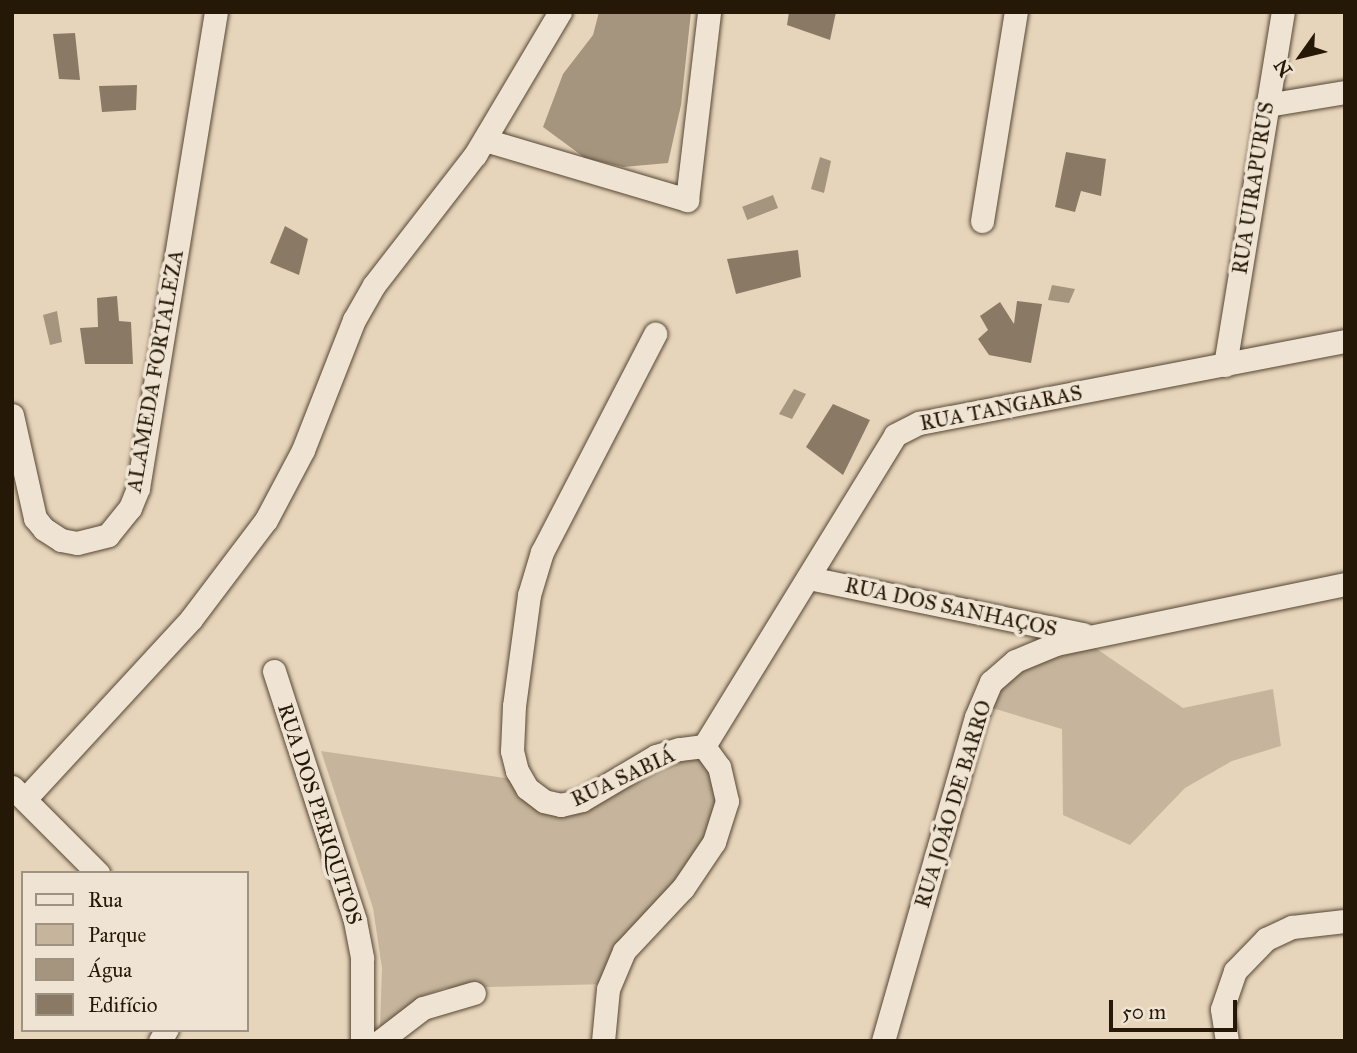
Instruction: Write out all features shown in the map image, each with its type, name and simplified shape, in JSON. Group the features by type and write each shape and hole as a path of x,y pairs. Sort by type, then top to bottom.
{"street":[{"name":"ALAMEDA FORTALEZA","path":"12,415 33,509 44,529 61,540 77,544 108,535 130,508 138,488 216,12"},
{"path":"96,871 19,793 191,619 266,520 303,450 354,320 374,285 485,140 559,12"},
{"path":"485,140 687,200 709,12"},
{"path":"982,221 1016,12"},
{"name":"RUA UIRAPURUS","path":"1225,365 1283,12"},
{"path":"1267,105 1345,92"},
{"name":"RUA SABIÁ","path":"603,1041 608,989 624,951 683,888 714,842 727,802 719,766 704,746 656,756 582,800 561,805 544,801 527,788 512,751 529,594 542,552 655,334"},
{"name":"RUA TANGARAS","path":"704,746 808,578 883,449 908,427 1345,341"},
{"name":"RUA DOS SANHAÇOS","path":"808,578 1093,636"},
{"name":"RUA JOÃO DE BARRO","path":"883,1041 976,717 991,682 1015,661 1056,644 1345,584"},
{"name":"RUA DOS PERIQUITOS","path":"274,671 355,921 362,958 362,1041"},
{"path":"1227,1041 1222,1009 1234,971 1266,939 1292,927 1345,921"},
{"path":"380,1041 423,1008 474,993"}],"green space":[{"path":"1091,645 1183,708 1273,689 1281,746 1232,761 1185,788 1130,845 1063,815 1062,729 989,707 997,686 1018,667"},
{"path":"321,751 512,779 528,804 554,812 658,762 707,755 721,802 709,840 609,984 445,988 422,996 380,1030 382,968 373,908"}],"water":[{"path":"599,12 691,12 681,105 668,163 623,167 585,158 543,127 563,74 593,35"},
{"path":"820,157 831,161 824,193 811,189"},
{"path":"773,195 778,208 747,220 742,207"},
{"path":"1052,285 1075,289 1069,303 1048,300"},
{"path":"57,311 62,342 50,345 43,315"},
{"path":"794,389 806,394 792,419 779,414"}],"building":[{"path":"789,12 836,12 830,40 787,25"},
{"path":"75,33 80,80 59,79 53,34"},
{"path":"137,85 136,110 102,112 99,86"},
{"path":"1066,152 1106,159 1101,196 1081,191 1075,212 1055,207"},
{"path":"285,226 308,239 299,275 270,263"},
{"path":"798,250 801,277 736,294 727,259"},
{"path":"117,296 119,321 131,322 133,364 85,364 80,328 98,327 97,298"},
{"path":"1017,301 1042,304 1031,363 989,355 978,339 988,330 980,316 1000,302 1014,324"},
{"path":"833,404 870,420 843,475 806,447"}]}
